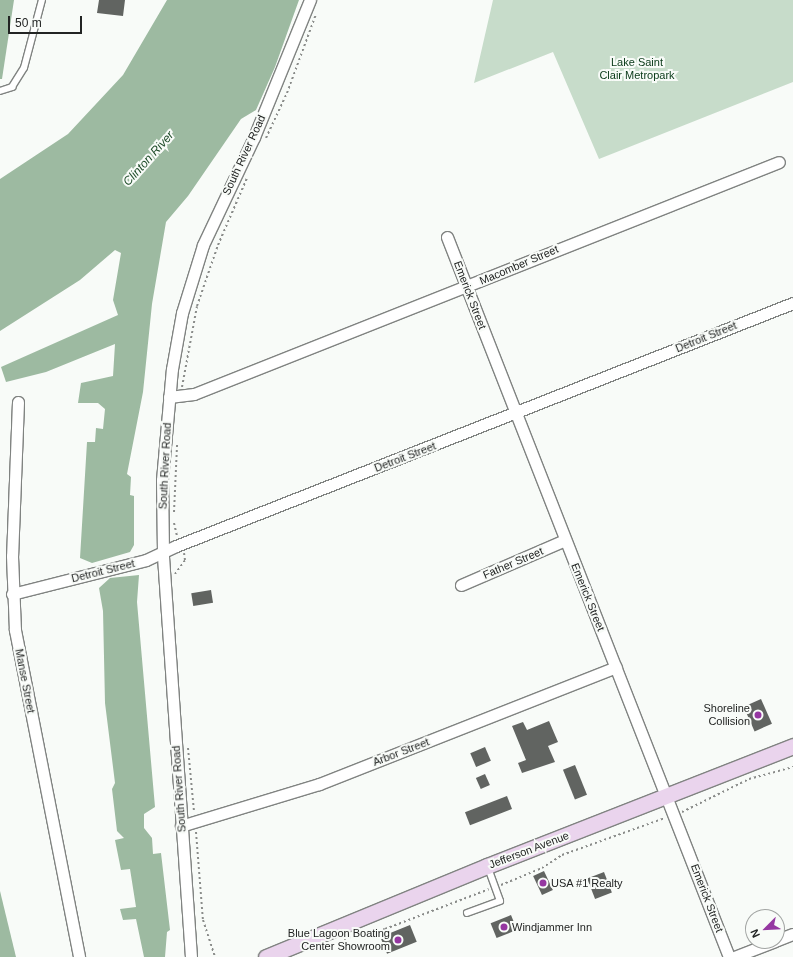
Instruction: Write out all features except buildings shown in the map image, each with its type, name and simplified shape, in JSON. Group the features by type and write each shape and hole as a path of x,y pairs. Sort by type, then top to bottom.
{"street":[{"name":"South River Road","path":"191,957 181,826 178,696 163,552 162,480 169,397 182,313 202,245 254,137 310,0"},
{"name":"Macomber Street","path":"169,397 194,394 779,162"},
{"name":"Emerick Street","path":"447,237 729,957"},
{"name":"Detroit Street","path":"12,594 146,560 181,544 517,413 793,303"},
{"name":"Manse Street","path":"18,402 12,594 15,630 79,957"},
{"name":"Father Street","path":"461,585 566,540"},
{"name":"Arbor Street","path":"181,826 319,784 616,667"},
{"name":"Jefferson Avenue","path":"266,957 487,866 793,746"},
{"path":"734,957 755,949"}],"lane":[{"path":"0,91 12,87 24,68 42,0"},
{"path":"468,913 500,901 487,866"}],"path":[{"path":"264,142 287,93 317,12"},
{"path":"181,395 196,306 218,244 250,171"},
{"path":"174,514 177,443"},
{"path":"173,522 185,560 175,574 174,581"},
{"path":"679,813 749,779 793,767"},
{"path":"338,941 385,929 542,868 562,855 669,817"}],"green space":[{"name":"Lake Saint Clair Metropark","path":"493,0 793,0 793,82 599,159 553,52 474,83"}],"water":[{"path":"0,0 14,0 2,79 0,79"},
{"name":"Clinton River","path":"167,0 299,0 275,67 256,110 241,119 188,196 166,222 152,304 143,392 127,474 131,477 130,495 134,496 134,545 130,552 92,563 80,558 87,442 95,442 96,428 103,429 105,409 98,403 78,403 81,383 113,376 115,344 46,372 6,382 1,367 118,315 113,300 121,253 115,250 80,280 0,331 0,179 68,134 123,75"},
{"path":"139,575 137,602 155,807 144,814 144,828 152,838 153,854 161,853 170,930 167,932 165,957 144,957 136,919 123,920 120,909 136,907 130,869 121,870 115,840 124,838 117,831 112,789 115,783 105,703 103,611 99,588 110,578"},
{"path":"0,891 16,957 0,957"}],"place":[{"name":"Shoreline Collision","path":"758,715"},
{"name":"USA #1 Realty","path":"543,883"},
{"name":"Windjammer Inn","path":"504,927"},
{"name":"Blue Lagoon Boating Center Showroom","path":"398,940"}]}
